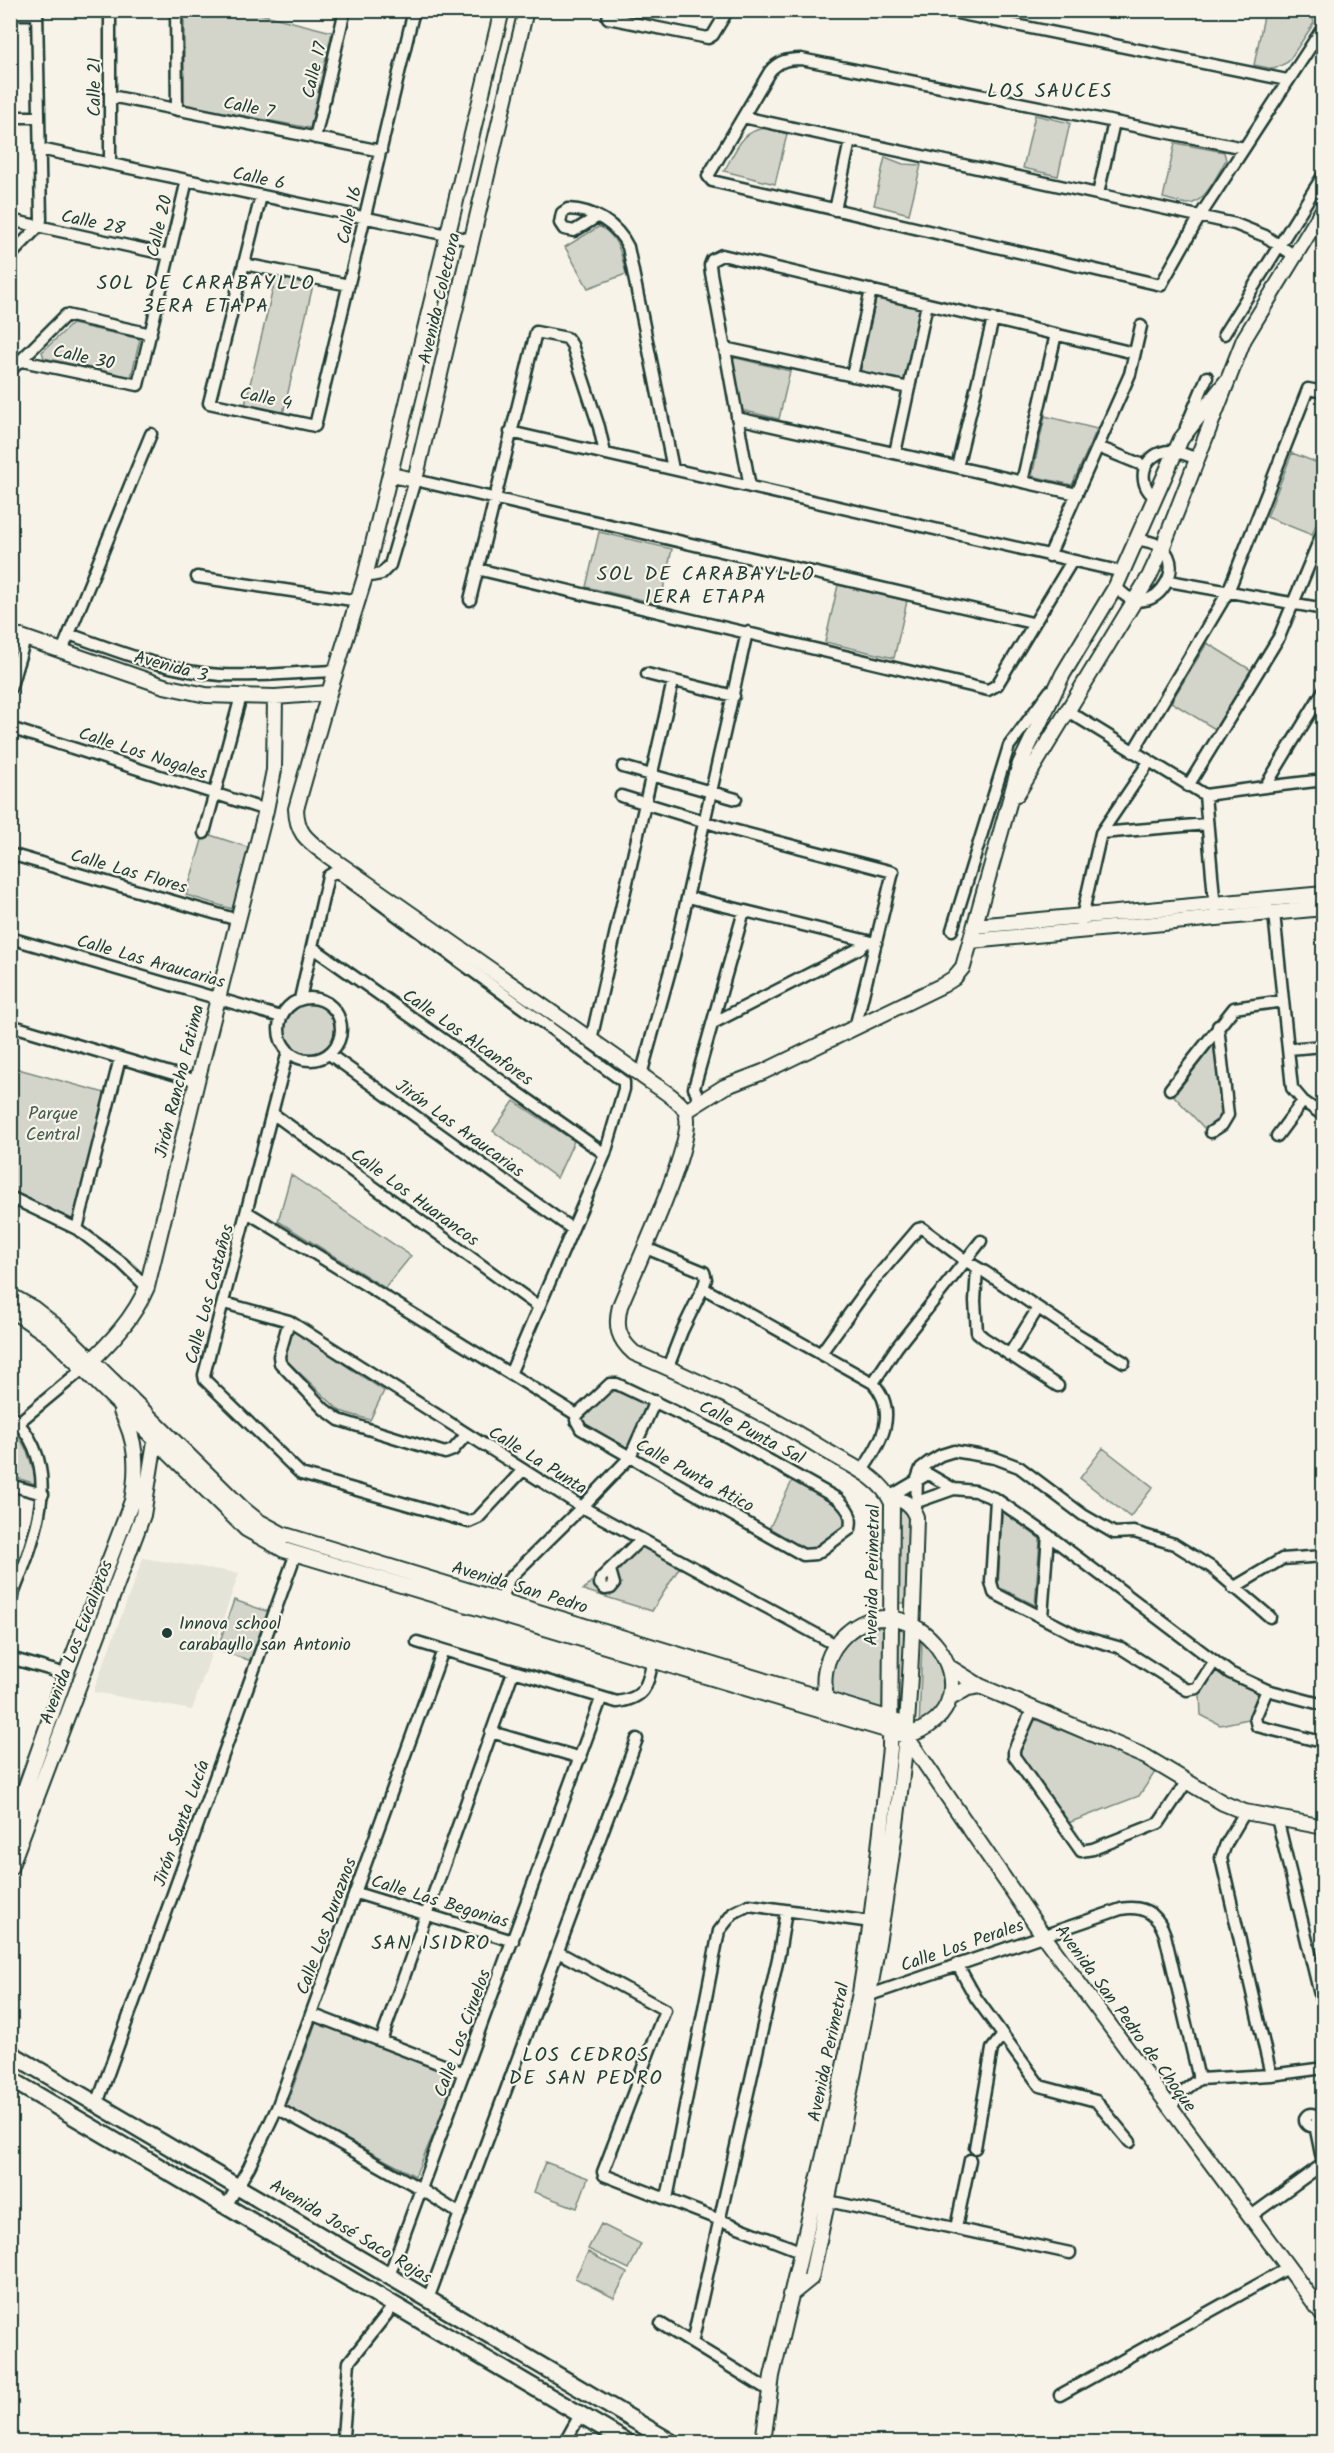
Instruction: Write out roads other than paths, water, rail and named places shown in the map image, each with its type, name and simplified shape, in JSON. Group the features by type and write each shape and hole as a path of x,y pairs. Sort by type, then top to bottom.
{"main road":[{"name":"Avenida José Saco Rojas","path":"10,2053 671,2442"},
{"path":"10,2079 627,2442"}],"street":[{"name":"Calle 21","path":"110,10 110,164"},
{"path":"176,10 177,110"},
{"name":"Calle 17","path":"315,138 345,10"},
{"name":"Calle 16","path":"315,426 414,10"},
{"name":"Avenida Colectora","path":"502,10 391,475 359,602 329,693 296,809 297,825 306,840 591,1040 679,1103 686,1111"},
{"name":"Avenida Colectora","path":"365,577 381,574 390,565 415,480 526,10"},
{"path":"610,10 609,18 708,38 713,35 728,10"},
{"path":"942,10 1287,80"},
{"path":"1318,10 1323,12"},
{"path":"10,14 37,12 40,149 40,220 38,227 10,256"},
{"path":"1244,148 801,59 789,59 778,63 770,71 708,176 712,181 1161,285 1200,216 1323,26"},
{"name":"Calle 7","path":"111,96 381,152"},
{"path":"10,117 39,117"},
{"path":"743,117 1250,228 1295,256"},
{"path":"1098,194 1114,122"},
{"path":"835,210 850,141"},
{"name":"Calle 6","path":"40,149 471,240"},
{"path":"1224,334 1323,174"},
{"name":"Calle 20","path":"138,385 187,180"},
{"path":"261,195 244,264 349,285"},
{"path":"1009,808 1135,599 1162,549 1244,339 1323,208"},
{"path":"597,217 616,227 628,248 673,469"},
{"name":"Calle 28","path":"10,220 169,255"},
{"path":"750,487 710,266 717,257 722,255 1134,353"},
{"name":"Calle 4","path":"244,264 209,403 315,426"},
{"path":"852,376 871,290"},
{"path":"896,453 927,304"},
{"path":"10,371 66,315 151,334"},
{"path":"957,467 993,319"},
{"path":"1048,556 1130,374 1141,326"},
{"path":"470,600 534,335 540,332 567,338 572,345 599,427 605,453"},
{"path":"1022,482 1056,334"},
{"path":"724,348 909,388"},
{"name":"Calle 30","path":"22,361 138,385"},
{"path":"952,930 1010,746 1063,674 1116,586 1138,540 1207,377"},
{"path":"1156,498 1143,482 1145,466 1155,454 1178,445 1229,378"},
{"path":"1133,752 1228,592 1308,389 1323,392"},
{"path":"737,418 1077,494"},
{"path":"510,432 1122,572"},
{"path":"62,651 151,434"},
{"path":"1178,445 1197,459"},
{"path":"1098,447 1145,466"},
{"path":"391,475 1032,623"},
{"path":"1188,786 1280,637 1323,529"},
{"path":"1116,586 1128,597 1147,599 1156,596 1169,581 1171,571 1169,561 1162,549 1148,540 1138,540"},
{"path":"477,569 988,690 997,685 1032,623 1072,561"},
{"path":"197,577 359,602"},
{"path":"1169,581 1323,609"},
{"path":"640,1075 674,956 747,632"},
{"name":"Avenida 3","path":"10,633 164,686 206,695 275,698 329,693"},
{"path":"69,634 168,665 220,675 336,671"},
{"path":"10,689 25,639"},
{"path":"647,674 734,696"},
{"path":"954,1489 934,1475 928,1474 889,1497 879,1485 861,1472 740,1401 634,1353 625,1346 619,1336 616,1322 620,1306 667,1194 687,1138 689,1123 686,1111 724,1087 763,1072 943,985 954,978 963,967 1020,764 1063,674"},
{"path":"591,1040 673,681"},
{"path":"1265,787 1323,690"},
{"path":"204,834 242,696"},
{"name":"Jirón Rancho Fatima","path":"15,1418 88,1364 128,1321 141,1302 147,1287 266,810 274,770 275,698"},
{"path":"1066,710 1205,795 1323,780"},
{"name":"Calle Los Nogales","path":"10,728 266,810"},
{"path":"1081,924 1101,833 1149,762"},
{"path":"623,767 736,799"},
{"path":"1205,795 1215,911"},
{"path":"621,796 705,822 893,872 872,942 855,1028"},
{"path":"1101,833 1208,824"},
{"name":"Calle Las Flores","path":"10,854 238,920"},
{"path":"300,999 328,876 336,871 624,1082 624,1089 604,1154 510,1374"},
{"path":"971,941 1081,924 1215,911 1323,894"},
{"path":"688,897 872,942"},
{"path":"1215,911 1274,913 1323,908"},
{"path":"700,1101 694,1088 744,911"},
{"path":"1274,913 1292,1088 1303,1101 1323,1116"},
{"path":"975,926 1081,924"},
{"name":"Calle Las Araucarias","path":"10,938 281,1017"},
{"path":"713,1023 872,942"},
{"name":"Calle Los Alcanfores","path":"312,947 604,1154"},
{"path":"300,999 321,1000 337,1013 342,1033 337,1047 320,1059 306,1061 288,1051 280,1039 281,1017 288,1007 300,999"},
{"path":"1170,1089 1234,1008 1283,1001"},
{"path":"10,1025 197,1080"},
{"path":"1211,1132 1222,1125 1228,1115 1218,1026"},
{"path":"1288,1048 1323,1046"},
{"name":"Calle Los Castaños","path":"288,1051 204,1375 206,1380 301,1474 469,1522 478,1518 523,1470"},
{"name":"Jirón Las Araucarias","path":"329,1054 572,1229"},
{"path":"78,1229 120,1058"},
{"path":"1277,1137 1303,1101"},
{"name":"Calle Los Huarancos","path":"272,1113 539,1307"},
{"path":"10,1197 78,1229 122,1263 147,1287"},
{"path":"247,1212 577,1415"},
{"path":"821,1353 871,1284 918,1229 927,1230 966,1261 1124,1362"},
{"path":"873,1383 897,1347 981,1241"},
{"path":"653,1251 704,1272 706,1279 668,1367"},
{"path":"977,1268 975,1302 977,1332 1058,1386"},
{"path":"703,1288 873,1383 885,1406 887,1418 879,1446 861,1472"},
{"path":"10,1295 33,1308 60,1329 88,1364"},
{"name":"Calle La Punta","path":"224,1303 289,1321 582,1508 836,1645"},
{"path":"1010,1355 1038,1308"},
{"path":"10,1309 88,1364"},
{"path":"289,1321 279,1356 280,1363 324,1409 339,1420 445,1452 453,1450 466,1434"},
{"name":"Avenida San Pedro","path":"88,1364 116,1401 156,1441 251,1524 296,1553 826,1698 890,1725"},
{"name":"Avenida San Pedro","path":"88,1364 157,1424 251,1524"},
{"name":"Calle Punta Sal","path":"577,1415 610,1384 617,1384 793,1472 838,1499 849,1509 852,1520 850,1529 816,1554 807,1556"},
{"name":"Avenida Los Eucaliptos","path":"10,1831 66,1674 132,1501 136,1454 133,1438 116,1401"},
{"path":"500,1607 509,1579 582,1508 630,1457 655,1401"},
{"name":"Calle Punta Atico","path":"577,1415 581,1429 807,1556"},
{"path":"10,1602 15,1576 40,1520 43,1494 40,1469 32,1443 15,1418"},
{"name":"Avenida Los Eucaliptos","path":"10,1868 144,1515 157,1424"},
{"path":"916,1517 917,1479 921,1468 954,1451 995,1458 1019,1467 1083,1515 1114,1533 1134,1532 1174,1544 1211,1567 1270,1617"},
{"path":"10,1485 43,1494"},
{"path":"916,1502 954,1489 975,1491 996,1499 1048,1535 1230,1673 1267,1690 1323,1705"},
{"name":"Avenida Perimetral","path":"790,2295 812,2278 828,2201 901,1782 913,1625 916,1517 913,1509 907,1503 889,1497"},
{"name":"Avenida Perimetral","path":"763,2442 770,2391 800,2251 865,1994 890,1725 893,1516 889,1497"},
{"path":"996,1499 991,1588 999,1596 1076,1635 1121,1648 1187,1690 1197,1688 1214,1662"},
{"path":"1042,1617 1048,1535"},
{"path":"610,1570 641,1539"},
{"name":"Avenida San Pedro","path":"278,1540 500,1607 653,1660 831,1712 906,1730"},
{"name":"Jirón Santa Lucía","path":"97,2104 296,1553"},
{"path":"1233,1588 1282,1559 1323,1556"},
{"path":"831,1712 826,1698 825,1671 836,1645 848,1633 863,1624 890,1619 913,1625 932,1638 945,1656 951,1677 949,1699 933,1723 906,1730"},
{"path":"417,1642 617,1702 629,1700 644,1692 653,1660"},
{"name":"Calle Los Duraznos","path":"226,2206 238,2187 277,2108 443,1650"},
{"path":"10,1658 66,1674"},
{"path":"949,1667 980,1686 1146,1757 1223,1803 1245,1812 1323,1827"},
{"path":"381,2041 513,1672"},
{"path":"949,1699 968,1688 980,1686"},
{"path":"1267,1690 1255,1718 1257,1726 1318,1741 1323,1739"},
{"name":"Calle Los Ciruelos","path":"389,2276 601,1699"},
{"path":"1033,1708 1014,1750 1014,1756 1081,1851 1093,1849 1159,1823 1187,1781"},
{"name":"Avenida San Pedro de Choque","path":"906,1730 932,1775 1043,1935 1323,2316"},
{"path":"491,1732 581,1758"},
{"path":"428,2299 637,1739"},
{"path":"901,1782 908,1773 916,1770 932,1775"},
{"path":"1245,1812 1222,1851 1221,1858 1271,2075"},
{"path":"1277,1818 1323,2011"},
{"name":"Calle Las Begonias","path":"356,1893 513,1941"},
{"path":"667,2199 719,1931 733,1913 749,1905 871,1922"},
{"name":"Calle Los Perales","path":"865,1994 1121,1909 1144,1909 1157,1918 1165,1935 1199,2079"},
{"path":"692,2343 779,1954 786,1911"},
{"path":"558,1952 665,2010 603,2172 608,2178 800,2251"},
{"path":"957,1964 976,1998 1040,2086 1096,2101 1130,2142"},
{"path":"311,2014 464,2073"},
{"path":"975,2148 992,2049 1003,2035"},
{"path":"1171,2110 1177,2096 1199,2079 1271,2075 1323,2068"},
{"path":"277,2108 421,2189 460,2214"},
{"path":"1251,2216 1323,2164 1315,2125"},
{"path":"956,2228 970,2160"},
{"path":"828,2201 1070,2253"},
{"path":"1060,2395 1288,2268"},
{"path":"349,2442 343,2436 349,2362 394,2305"},
{"path":"661,2324 770,2391"},
{"path":"565,2442 580,2415"}],"place":[{"name":"Innova school carabayllo san Antonio","path":"167,1633"}],"district":[{"name":"LOS SAUCES","path":"1050,90"},
{"name":"SOL DE CARABAYLLO 3ERA ETAPA","path":"206,294"},
{"name":"SOL DE CARABAYLLO 1ERA ETAPA","path":"706,584"},
{"name":"SAN ISIDRO","path":"431,1942"},
{"name":"LOS CEDROS DE SAN PEDRO","path":"586,2066"}],"park label":[{"name":"Parque Central","path":"53,1123"}]}
